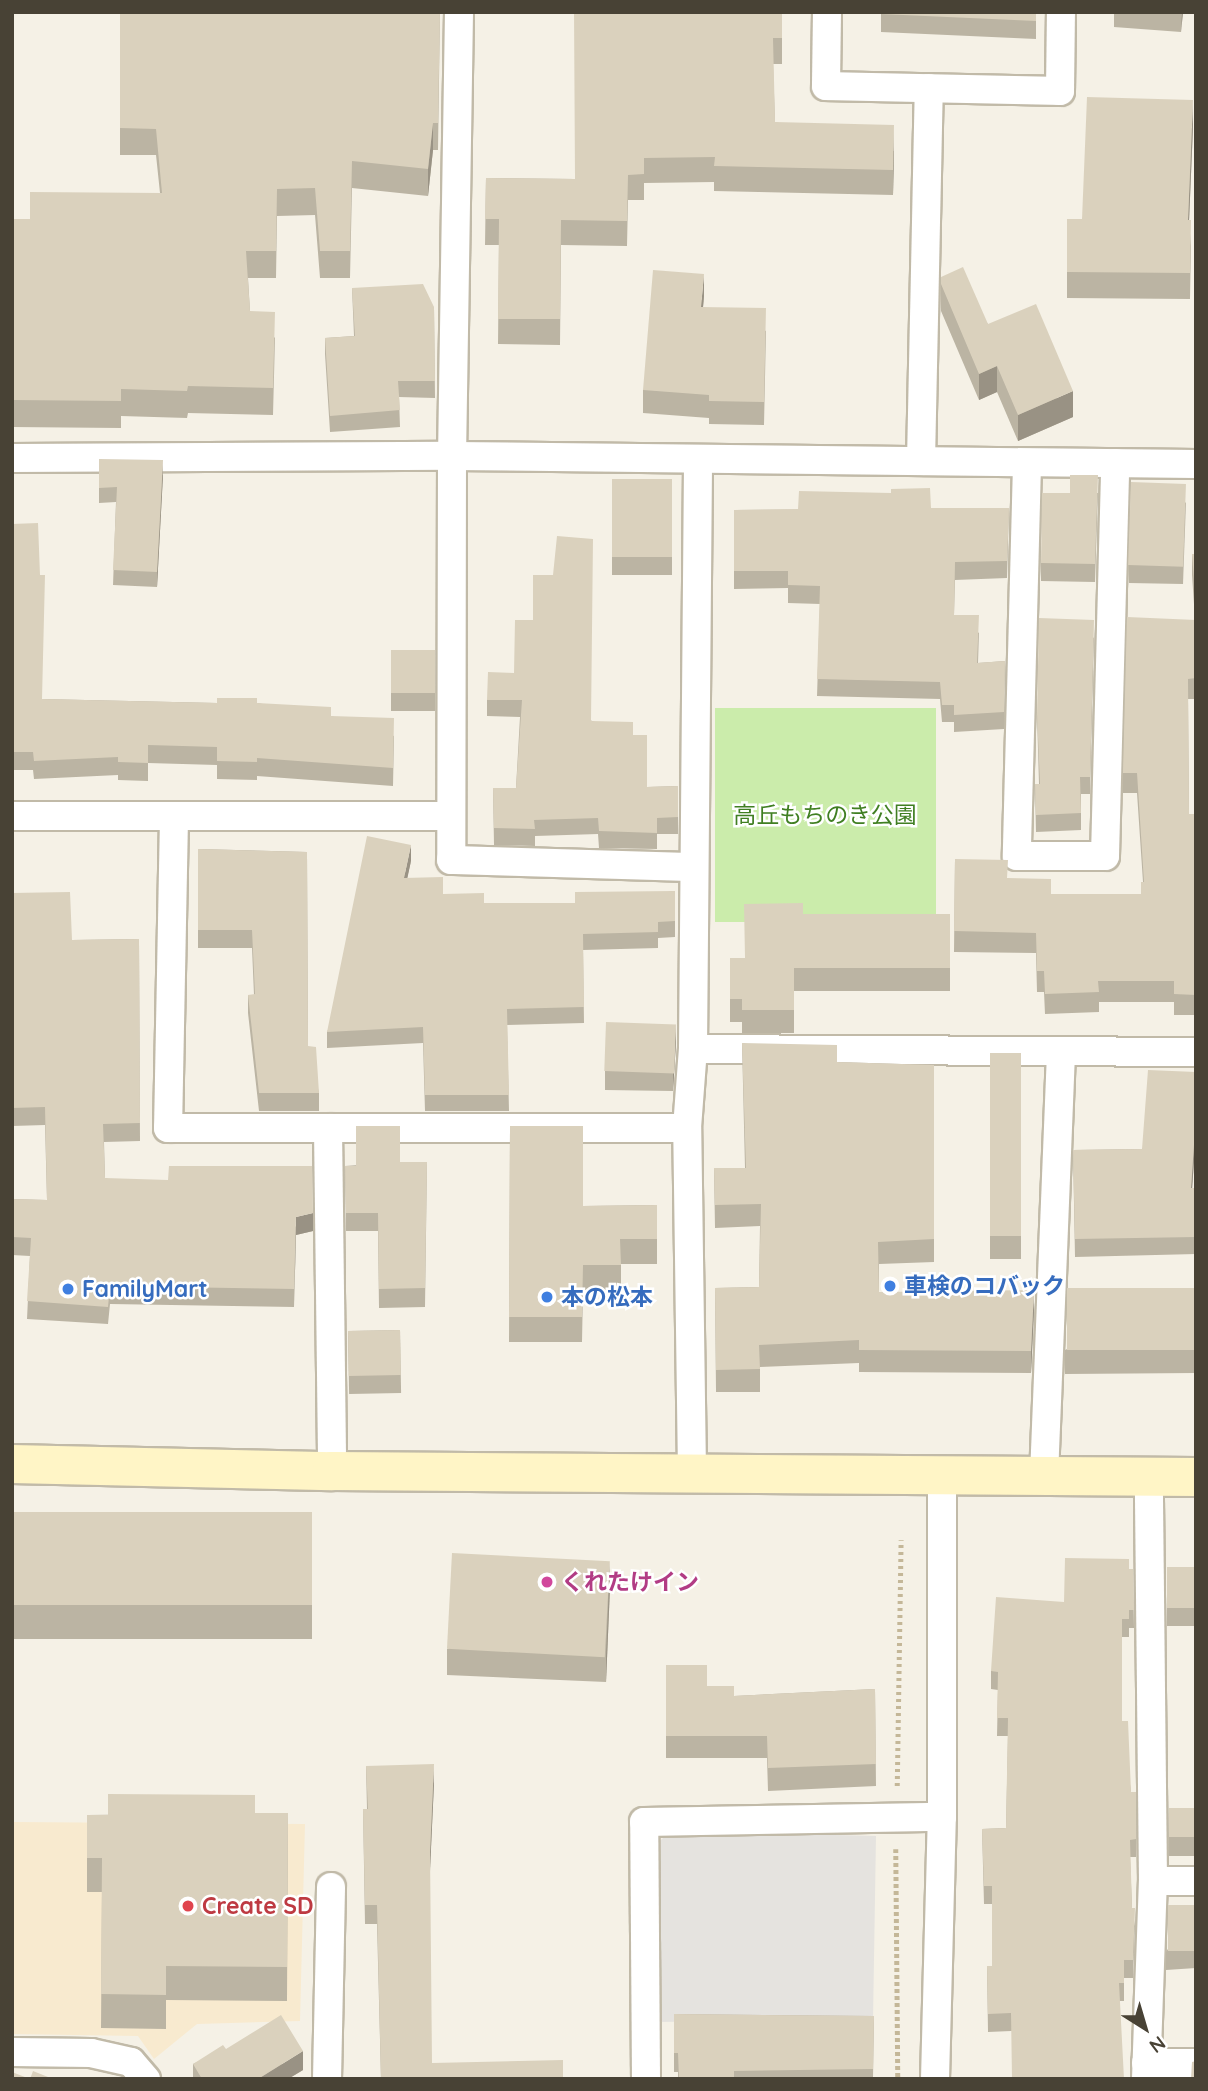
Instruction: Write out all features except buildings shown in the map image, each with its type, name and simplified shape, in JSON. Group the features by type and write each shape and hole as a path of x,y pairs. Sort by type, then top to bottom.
{"street":[{"path":"459,12 452,456 451,860 692,867"},
{"path":"827,12 826,86 1060,92 1061,12"},
{"path":"921,461 929,88"},
{"path":"12,458 452,456 1196,464"},
{"path":"692,1472 687,1128 693,1049 692,867 698,459"},
{"path":"1027,464 1017,856 1105,856 1115,463"},
{"path":"12,817 451,816"},
{"path":"174,818 168,1128 687,1128"},
{"path":"693,1049 1196,1052"},
{"path":"1044,1476 1061,1053"},
{"path":"328,1128 332,1471"},
{"path":"12,1464 332,1471 1196,1477"},
{"path":"935,2079 942,1817 942,1476"},
{"path":"1149,1477 1153,1881 1146,2071 1196,2063"},
{"path":"646,2079 644,1822 942,1817"},
{"path":"1153,1881 1196,1881"},
{"path":"327,2079 331,1886"},
{"path":"12,2052 90,2053 131,2062 146,2079"}],"path":[{"path":"897,1787 901,1540"},
{"path":"896,1839 898,2079"}],"shaded area":[{"path":"12,1822 305,1824 300,2021 197,2024 154,2059 138,2036 12,2034"},
{"path":"672,1831 876,1836 873,2020 654,2022 652,1847"}],"green space":[{"name":"高丘もちのき公園","path":"715,708 936,708 936,922 715,922"}],"place":[{"name":"車検のコバック","path":"890,1286"},
{"name":"FamilyMart","path":"68,1289"},
{"name":"本の松本","path":"547,1297"},
{"name":"くれたけイン","path":"547,1582"},
{"name":"Create SD","path":"188,1906"}]}
